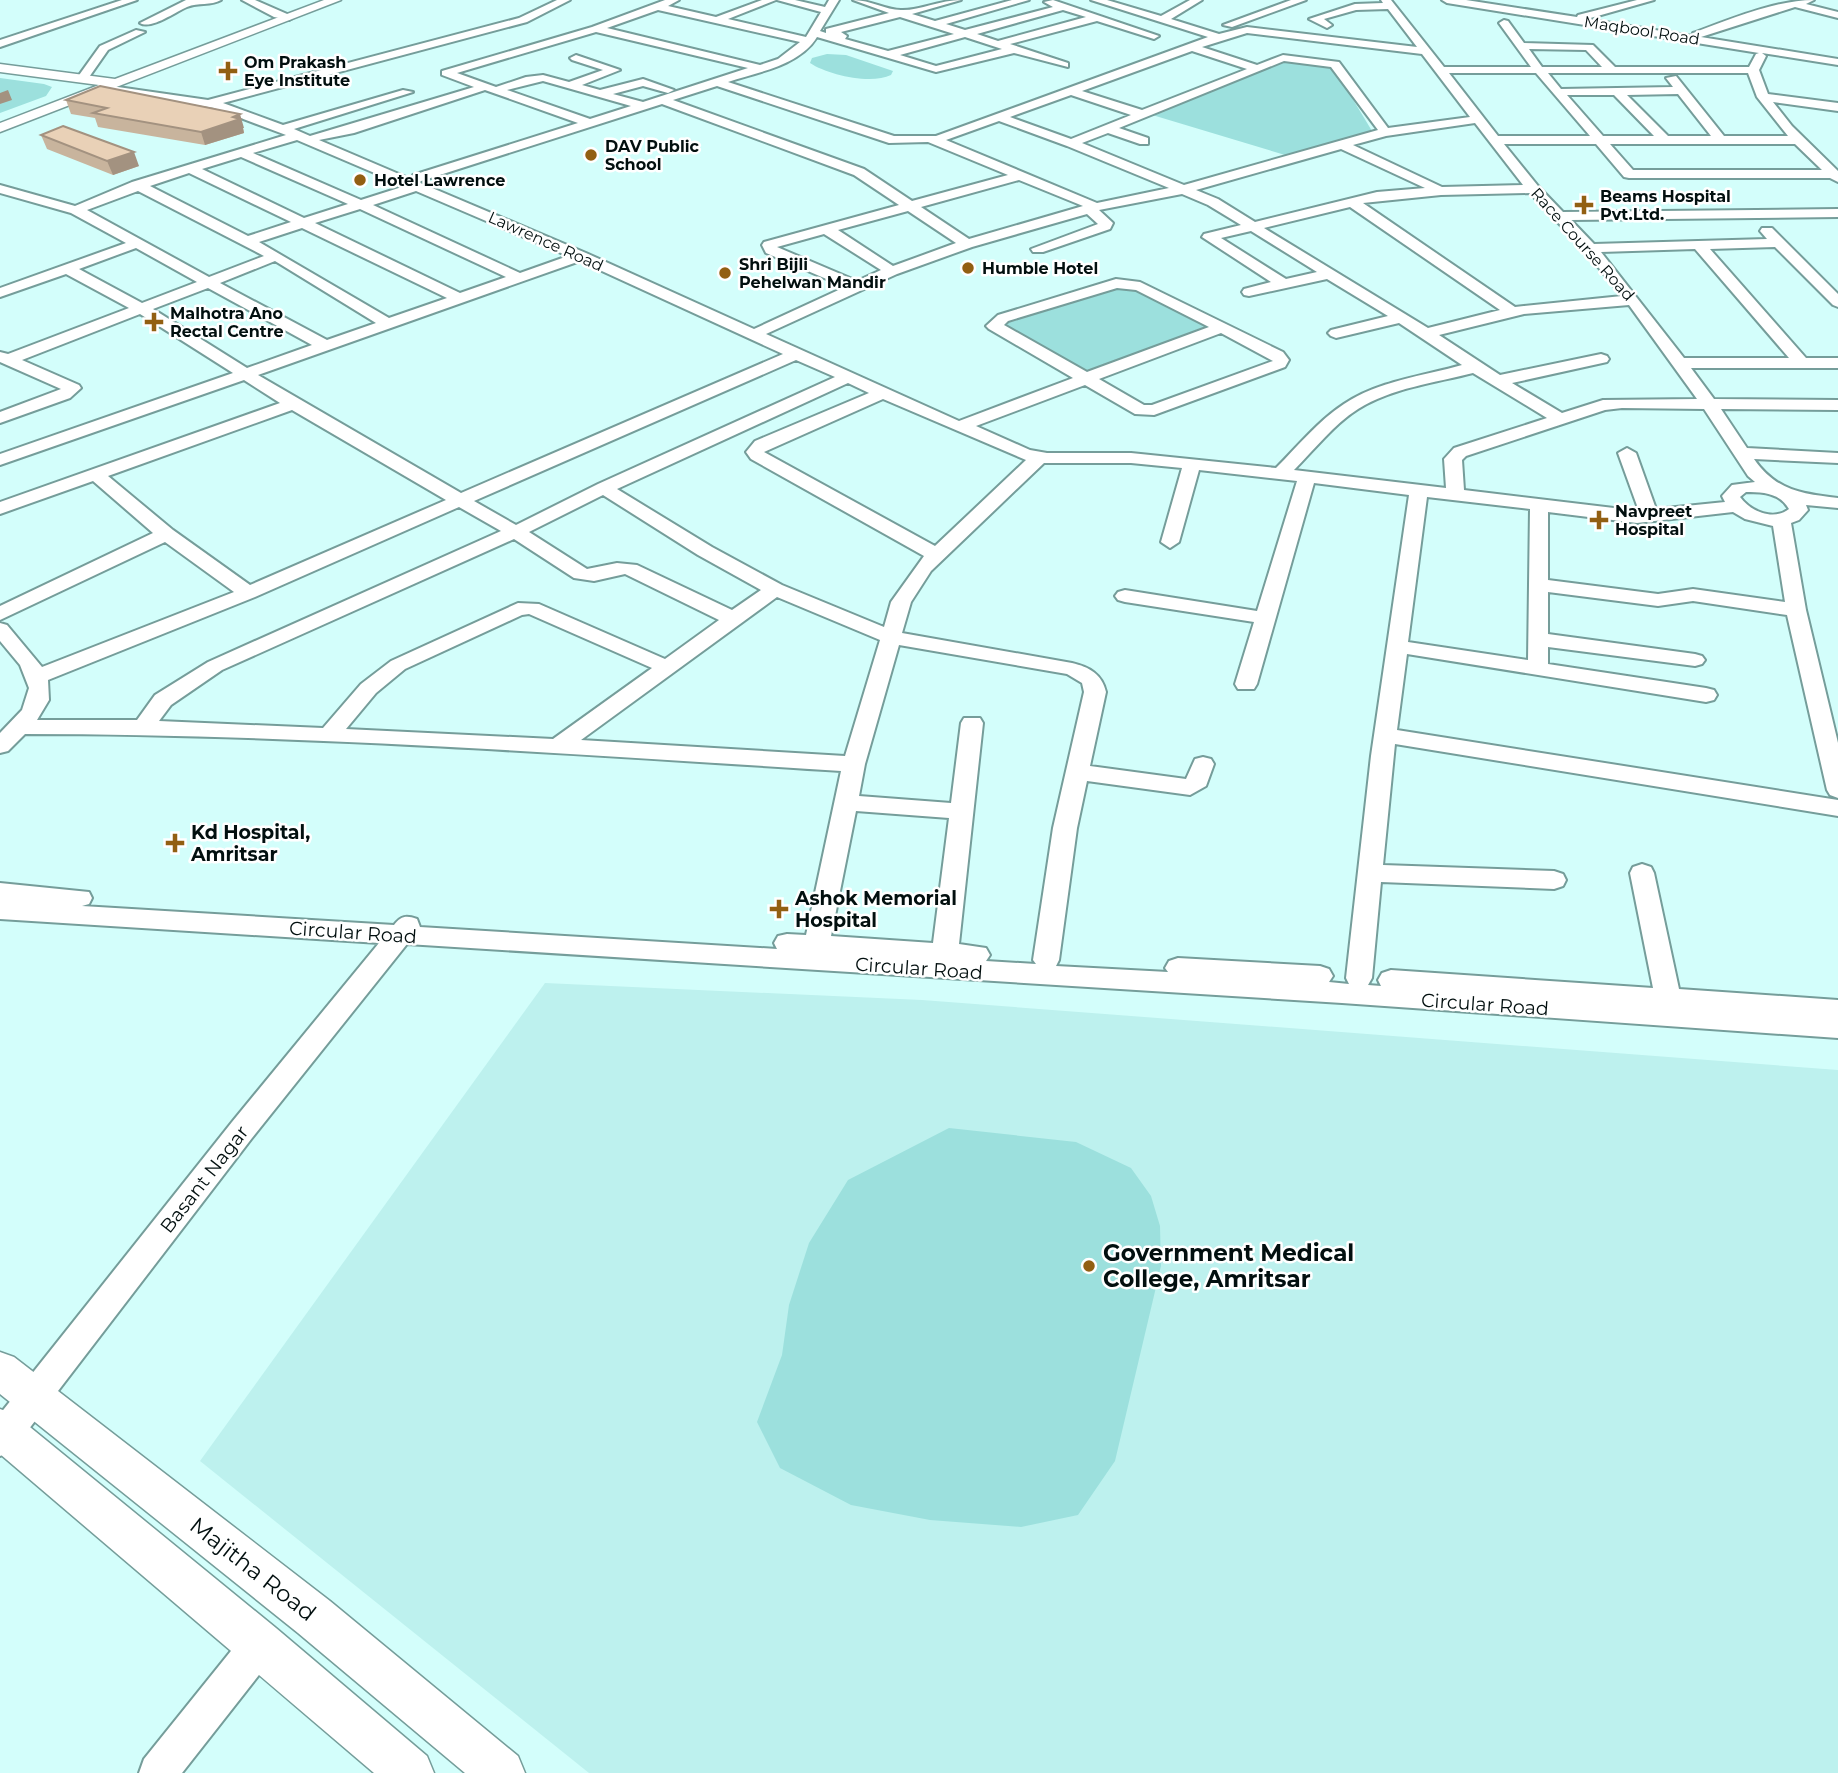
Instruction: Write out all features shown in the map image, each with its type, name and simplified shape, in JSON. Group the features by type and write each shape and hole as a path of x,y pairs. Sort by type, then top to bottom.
{"main road":[{"path":"284,16 317,0"},
{"path":"0,119 335,0"},
{"path":"0,71 100,83"},
{"path":"0,71 64,82 100,83"},
{"path":"50,100 62,90 64,82"},
{"path":"0,128 100,83"},
{"name":"Majitha Road","path":"0,1370 314,1617 501,1773"},
{"path":"2,1434 260,1644 410,1773"}],"street":[{"path":"0,44 132,0"},
{"path":"100,83 104,48 188,3 216,0"},
{"path":"247,0 284,16"},
{"path":"212,102 523,20 565,0"},
{"path":"401,50 449,72 562,40 674,0"},
{"path":"717,20 771,0"},
{"path":"247,241 645,106 666,95 720,83 793,55 812,37 831,5 782,0"},
{"path":"858,0 1064,65"},
{"path":"956,0 830,31 886,55 940,69 1015,49"},
{"path":"901,27 1024,0"},
{"path":"1042,0 1154,36"},
{"path":"1096,0 1219,37"},
{"path":"1114,6 1125,0"},
{"path":"1162,20 1197,0"},
{"path":"1299,0 1227,26 1239,31 1426,51"},
{"name":"Maqbool Road","path":"1447,0 1838,60"},
{"name":"Maqbool Road","path":"1469,0 1764,48"},
{"path":"1610,0 1628,6"},
{"path":"1581,17 1649,0"},
{"path":"1779,0 1838,15"},
{"path":"1697,35 1808,0"},
{"path":"1327,25 1314,19 1390,2"},
{"name":"Race Course Road","path":"1390,2 1533,189 1590,248 1633,300 1681,363 1743,453 1754,479"},
{"path":"656,6 812,37 855,40"},
{"path":"886,55 1063,7"},
{"path":"999,44 1096,18"},
{"path":"1504,23 1539,70 1626,173 1634,176 1836,176"},
{"path":"491,28 562,40"},
{"path":"596,29 761,68"},
{"path":"936,141 1239,31"},
{"path":"1656,50 1671,35"},
{"path":"1330,62 1342,41"},
{"path":"1520,46 1589,47 1612,69"},
{"path":"1191,47 1256,68"},
{"path":"1764,48 1753,70 1763,97 1799,140 1836,176"},
{"path":"571,85 614,69 576,58"},
{"path":"1071,143 1283,58 1335,64 1385,132"},
{"path":"1665,69 1720,140"},
{"path":"1441,70 1753,70"},
{"path":"449,72 446,74 590,123"},
{"path":"316,137 350,130 489,89 539,78 645,106"},
{"path":"602,93 643,82 666,95 847,167 911,205 967,244"},
{"name":"Lawrence Road","path":"100,83 212,102 290,130 417,182"},
{"path":"720,83 892,140 925,137 1093,208 1106,223 1105,226 1038,249"},
{"path":"1558,92 1680,90"},
{"path":"76,210 137,185 240,152 290,130 407,92"},
{"path":"1070,92 1142,114"},
{"path":"1617,92 1666,141"},
{"path":"1763,97 1838,107"},
{"path":"998,117 1186,189 1251,225 1560,419"},
{"path":"760,331 856,286 967,244 1093,208 1186,189 1385,132 1479,119"},
{"path":"1106,128 1144,141"},
{"name":"Lawrence Road","path":"290,130 316,137 760,331 1021,453 1039,457 1131,458 1282,472 1650,517 1736,506"},
{"path":"1495,140 1799,140"},
{"path":"1343,145 1441,191"},
{"path":"240,152 517,277"},
{"path":"190,168 458,298"},
{"path":"856,286 769,247 773,243 1018,176"},
{"path":"137,185 276,256 388,324"},
{"path":"0,189 76,210 324,345"},
{"path":"1284,284 1209,237 1377,196 1441,191 1533,189"},
{"path":"1352,202 1511,311"},
{"name":"Lawrence Road","path":"487,212 796,354 966,427"},
{"path":"1749,212 1838,302"},
{"path":"1560,215 1838,212"},
{"path":"826,229 892,271"},
{"path":"0,293 138,243"},
{"path":"1590,248 1778,243"},
{"path":"1699,245 1802,363"},
{"path":"4,358 276,256"},
{"path":"0,460 581,256"},
{"path":"67,269 141,308 293,404 514,532 581,574 593,576 613,568 630,569 734,619"},
{"path":"1249,292 1328,274"},
{"path":"1816,279 1838,279"},
{"path":"1116,283 1124,283 1140,286 1277,355 1281,360 1279,364 1147,411 1135,409 1085,379 995,330 995,323 1116,283"},
{"path":"1426,333 1511,311 1633,300"},
{"path":"1336,332 1401,318"},
{"path":"966,427 1222,327"},
{"path":"39,676 248,593 796,354"},
{"path":"0,418 64,394 73,388 4,358"},
{"path":"1497,381 1601,359"},
{"path":"1681,363 1838,363"},
{"path":"1282,472 1353,405 1382,393 1475,367"},
{"path":"144,727 163,700 215,666 849,377"},
{"path":"883,393 761,444 755,452 845,506 936,555"},
{"path":"0,508 293,404"},
{"path":"1455,494 1455,455 1603,405 1838,405"},
{"path":"1627,453 1650,517"},
{"path":"1743,453 1838,458"},
{"path":"816,953 854,764 889,638 906,592 924,567 1039,457"},
{"path":"1170,542 1192,463"},
{"path":"95,474 166,534 248,593"},
{"path":"1246,684 1307,476"},
{"path":"1786,495 1799,510 1793,517 1781,520 1756,516 1736,506 1732,501 1733,492 1754,479 1786,495 1838,503"},
{"path":"604,488 694,544 775,589 889,638 1072,669 1095,683 1065,828 1046,960"},
{"path":"1359,978 1385,735 1419,490"},
{"path":"1538,667 1539,505"},
{"path":"1781,520 1796,610 1829,709 1837,782"},
{"path":"0,614 166,534"},
{"path":"1538,585 1658,600 1693,595 1796,610"},
{"path":"558,746 775,589"},
{"path":"1125,596 1264,618"},
{"path":"329,736 358,696 383,674 398,664 518,608 532,608 666,667"},
{"path":"0,746 20,727 39,701 41,692 39,676 3,637"},
{"path":"1538,639 1695,660"},
{"path":"1397,646 1706,695"},
{"path":"945,953 972,723"},
{"path":"20,727 144,727 558,746 854,764"},
{"path":"1385,735 1838,807"},
{"path":"1077,772 1190,787 1198,781 1203,764"},
{"path":"846,803 961,811"},
{"path":"1370,873 1554,880"},
{"path":"1642,873 1668,997"},
{"name":"Circular Road","path":"0,892 405,928"},
{"name":"Circular Road","path":"0,910 405,928 816,953 1838,1028"},
{"name":"Basant Nagar","path":"2,1434 34,1399 242,1130 405,928"},
{"name":"Circular Road","path":"816,953 945,953 1668,997 1838,1010"},
{"path":"158,1773 260,1644"}],"shaded area":[{"path":"827,54 846,55 893,71 891,75 883,78 861,79 838,75 810,63 812,58"},
{"path":"1284,59 1331,63 1372,131 1285,155 1149,114"},
{"path":"0,78 52,87 46,96 0,113"},
{"path":"1110,287 1137,288 1214,327 1087,375 997,326"},
{"name":"Government Medical College, Amritsar","path":"545,983 922,1000 1838,1070 1838,1773 589,1773 200,1461"},
{"path":"949,1128 1076,1142 1131,1168 1151,1196 1160,1226 1161,1266 1115,1461 1078,1515 1021,1527 930,1520 851,1505 780,1468 757,1422 782,1355 789,1305 809,1243 848,1180"}],"building":[{"path":"100,86 240,114 233,117 240,119 201,132 93,113 107,108 66,100"},
{"path":"63,126 134,152 107,161 41,135"}],"place":[{"name":"Om Prakash Eye Institute","path":"228,71"},
{"name":"DAV Public School","path":"591,155"},
{"name":"Hotel Lawrence","path":"360,180"},
{"name":"Beams Hospital Pvt.Ltd.","path":"1584,205"},
{"name":"Humble Hotel","path":"968,268"},
{"name":"Shri Bijli Pehelwan Mandir","path":"725,273"},
{"name":"Malhotra Ano Rectal Centre","path":"154,322"},
{"name":"Navpreet Hospital","path":"1599,520"},
{"name":"Kd Hospital, Amritsar","path":"175,843"},
{"name":"Ashok Memorial Hospital","path":"779,909"},
{"name":"Government Medical College, Amritsar","path":"1089,1266"}]}
